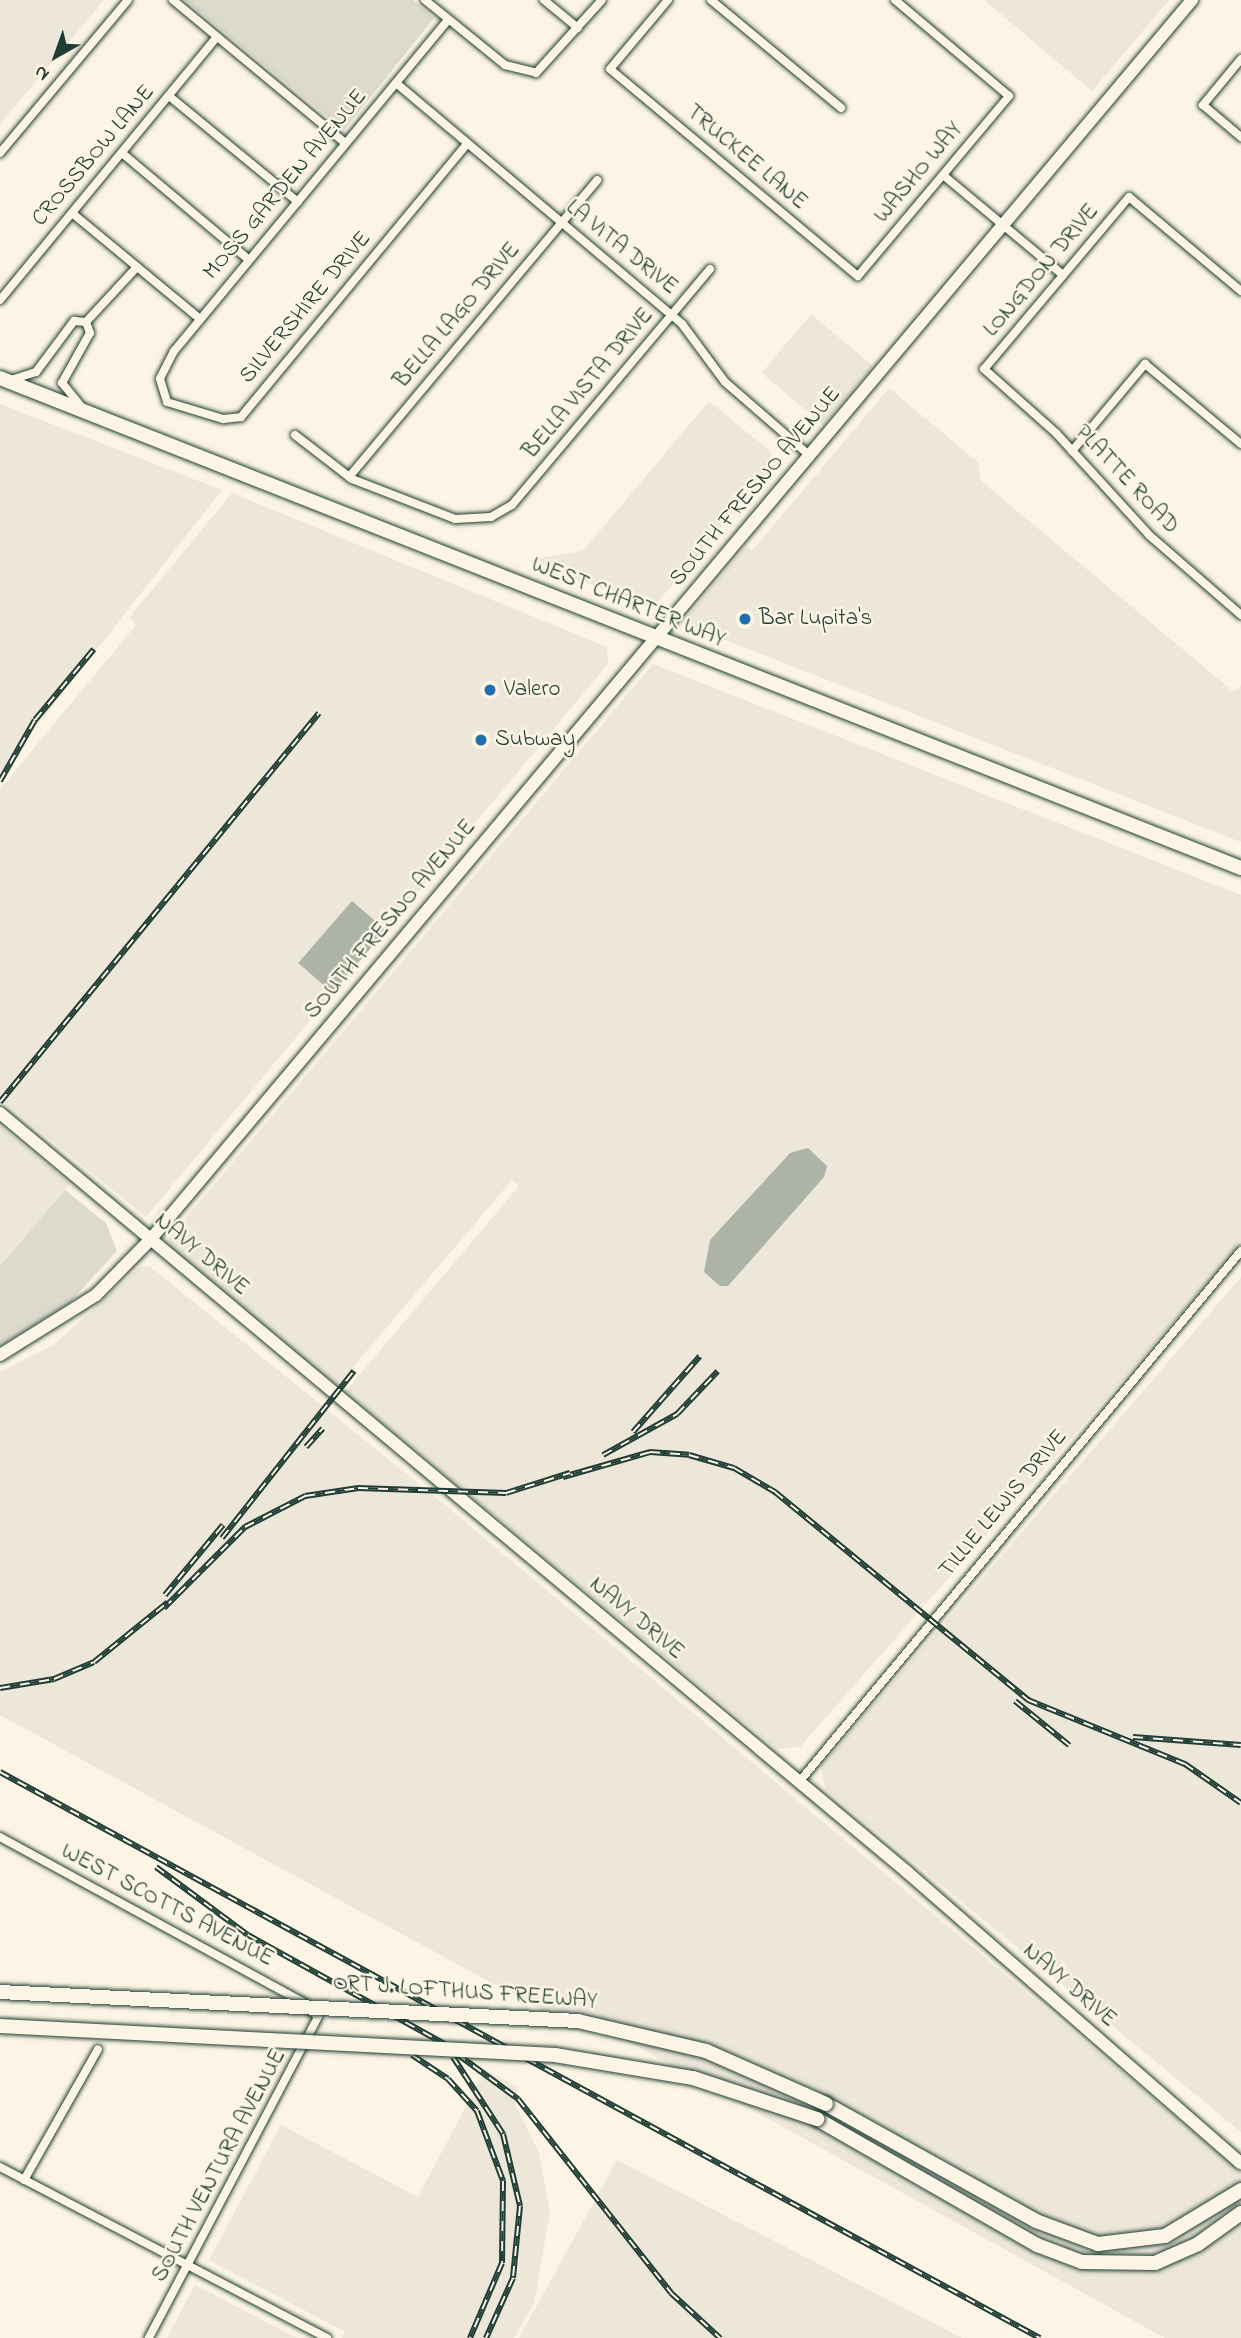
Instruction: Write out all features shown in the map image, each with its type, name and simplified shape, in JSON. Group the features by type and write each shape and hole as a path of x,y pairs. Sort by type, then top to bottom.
{"highway":[{"name":"WEST CHARTER WAY","path":"4,379 1241,868"},
{"name":"ORT J. LOFTHUS FREEWAY","path":"0,1992 578,2021 706,2051 826,2104 1080,2240 1149,2241 1241,2190"},
{"path":"0,2026 555,2055 693,2078 817,2119 1037,2245 1082,2262 1155,2263 1198,2244 1241,2213"}],"street":[{"path":"0,153 128,0"},
{"path":"173,0 345,143"},
{"path":"425,0 448,20 521,72 544,67 602,0"},
{"path":"544,0 578,28"},
{"name":"TRUCKEE LANE","path":"668,0 610,69 858,276"},
{"path":"712,0 841,108"},
{"name":"WASHO WAY","path":"858,276 1009,96 895,0"},
{"name":"SOUTH FRESNO AVENUE","path":"0,1355 96,1295 150,1240 1192,0"},
{"name":"MOSS GARDEN AVENUE","path":"160,379 200,319 448,20"},
{"name":"CROSSBOW LANE","path":"0,300 217,37"},
{"path":"1241,59 1203,105 1241,137"},
{"name":"LA VITA DRIVE","path":"396,83 560,224 672,315 725,382 809,456"},
{"path":"169,96 298,202"},
{"name":"SILVERSHIRE DRIVE","path":"160,379 174,407 223,419 241,417 467,145"},
{"path":"122,153 249,260"},
{"path":"943,175 1063,275"},
{"name":"BELLA LAGO DRIVE","path":"349,477 597,180"},
{"name":"LONGDON DRIVE","path":"984,369 1129,197 1241,291"},
{"path":"72,213 200,319"},
{"path":"86,322 137,267"},
{"name":"BELLA VISTA DRIVE","path":"349,477 455,519 491,517 512,505 710,269"},
{"path":"4,379 36,372 74,321 86,322"},
{"path":"85,411 62,383 90,334 86,322"},
{"path":"1072,452 1145,364 1241,444"},
{"name":"PLATTE ROAD","path":"984,369 1072,452 1149,536 1241,615"},
{"path":"295,435 349,477"},
{"name":"NAVY DRIVE","path":"0,1113 799,1782 1241,2163"},
{"name":"TILLIE LEWIS DRIVE","path":"799,1782 1241,1251"},
{"name":"WEST SCOTTS AVENUE","path":"0,1837 315,2010"},
{"name":"SOUTH VENTURA AVENUE","path":"149,2338 316,2029 315,2010"},
{"path":"24,2180 98,2049"},
{"path":"0,2167 327,2338"}],"shaded area":[{"path":"0,0 104,0 0,124"},
{"path":"185,0 413,0 434,18 344,130"},
{"path":"984,0 1169,0 1092,91"},
{"path":"811,314 873,366 824,425 762,373"},
{"path":"889,388 979,463 980,480 1234,692 1241,685 1241,842 682,623 746,546 752,551"},
{"path":"709,401 771,452 772,466 657,603 646,606 528,560 583,551"},
{"path":"0,404 222,490 0,773"},
{"path":"232,493 607,647 608,664 146,1217 0,1099 0,789 136,625 129,618"},
{"path":"653,664 1241,895 1241,1245 800,1747 777,1749 345,1392 519,1186 512,1180 337,1386 169,1246 169,1238"},
{"path":"352,901 386,931 332,992 298,963"},
{"path":"0,1126 70,1184 0,1266"},
{"path":"808,1148 827,1166 824,1177 728,1286 720,1286 704,1272 710,1240 790,1153"},
{"path":"65,1190 106,1223 117,1251 69,1303 0,1346 0,1266"},
{"path":"149,1266 439,1500 1241,2172 1241,2338 1165,2338 577,2013 569,2025 0,1715 0,1372 53,1345 140,1267"},
{"path":"1241,1277 1241,2132 825,1789 821,1766"},
{"path":"485,2070 518,2087 512,2098 539,2153 550,2213 534,2303 514,2338 342,2338 345,2332 209,2260 281,2125 418,2197"},
{"path":"617,2160 962,2338 519,2338"},
{"path":"195,2285 297,2338 167,2338"}],"railway":[{"path":"0,781 35,720 94,649"},
{"path":"0,1102 319,713"},
{"path":"633,1432 700,1356"},
{"path":"222,1538 354,1371"},
{"path":"603,1455 677,1414 718,1371"},
{"path":"306,1447 323,1428"},
{"path":"563,1477 650,1452 689,1455 734,1468 775,1492 1028,1700 1185,1764 1241,1803"},
{"path":"164,1608 245,1527 305,1496 358,1488 506,1493 570,1473"},
{"path":"165,1595 223,1525"},
{"path":"0,1688 54,1679 94,1662 168,1602"},
{"path":"1015,1701 1069,1745"},
{"path":"1133,1737 1241,1745"},
{"path":"0,1772 1040,2338"},
{"path":"156,1867 248,1935 441,2042 518,2099 671,2293 720,2338"},
{"path":"412,2055 448,2079 477,2111 503,2181 502,2263 470,2338"},
{"path":"453,2057 503,2134 520,2206 513,2278 486,2338"}],"place":[{"name":"Bar Lupita's","path":"745,619"},
{"name":"Valero","path":"490,690"},
{"name":"Subway","path":"481,740"}]}
